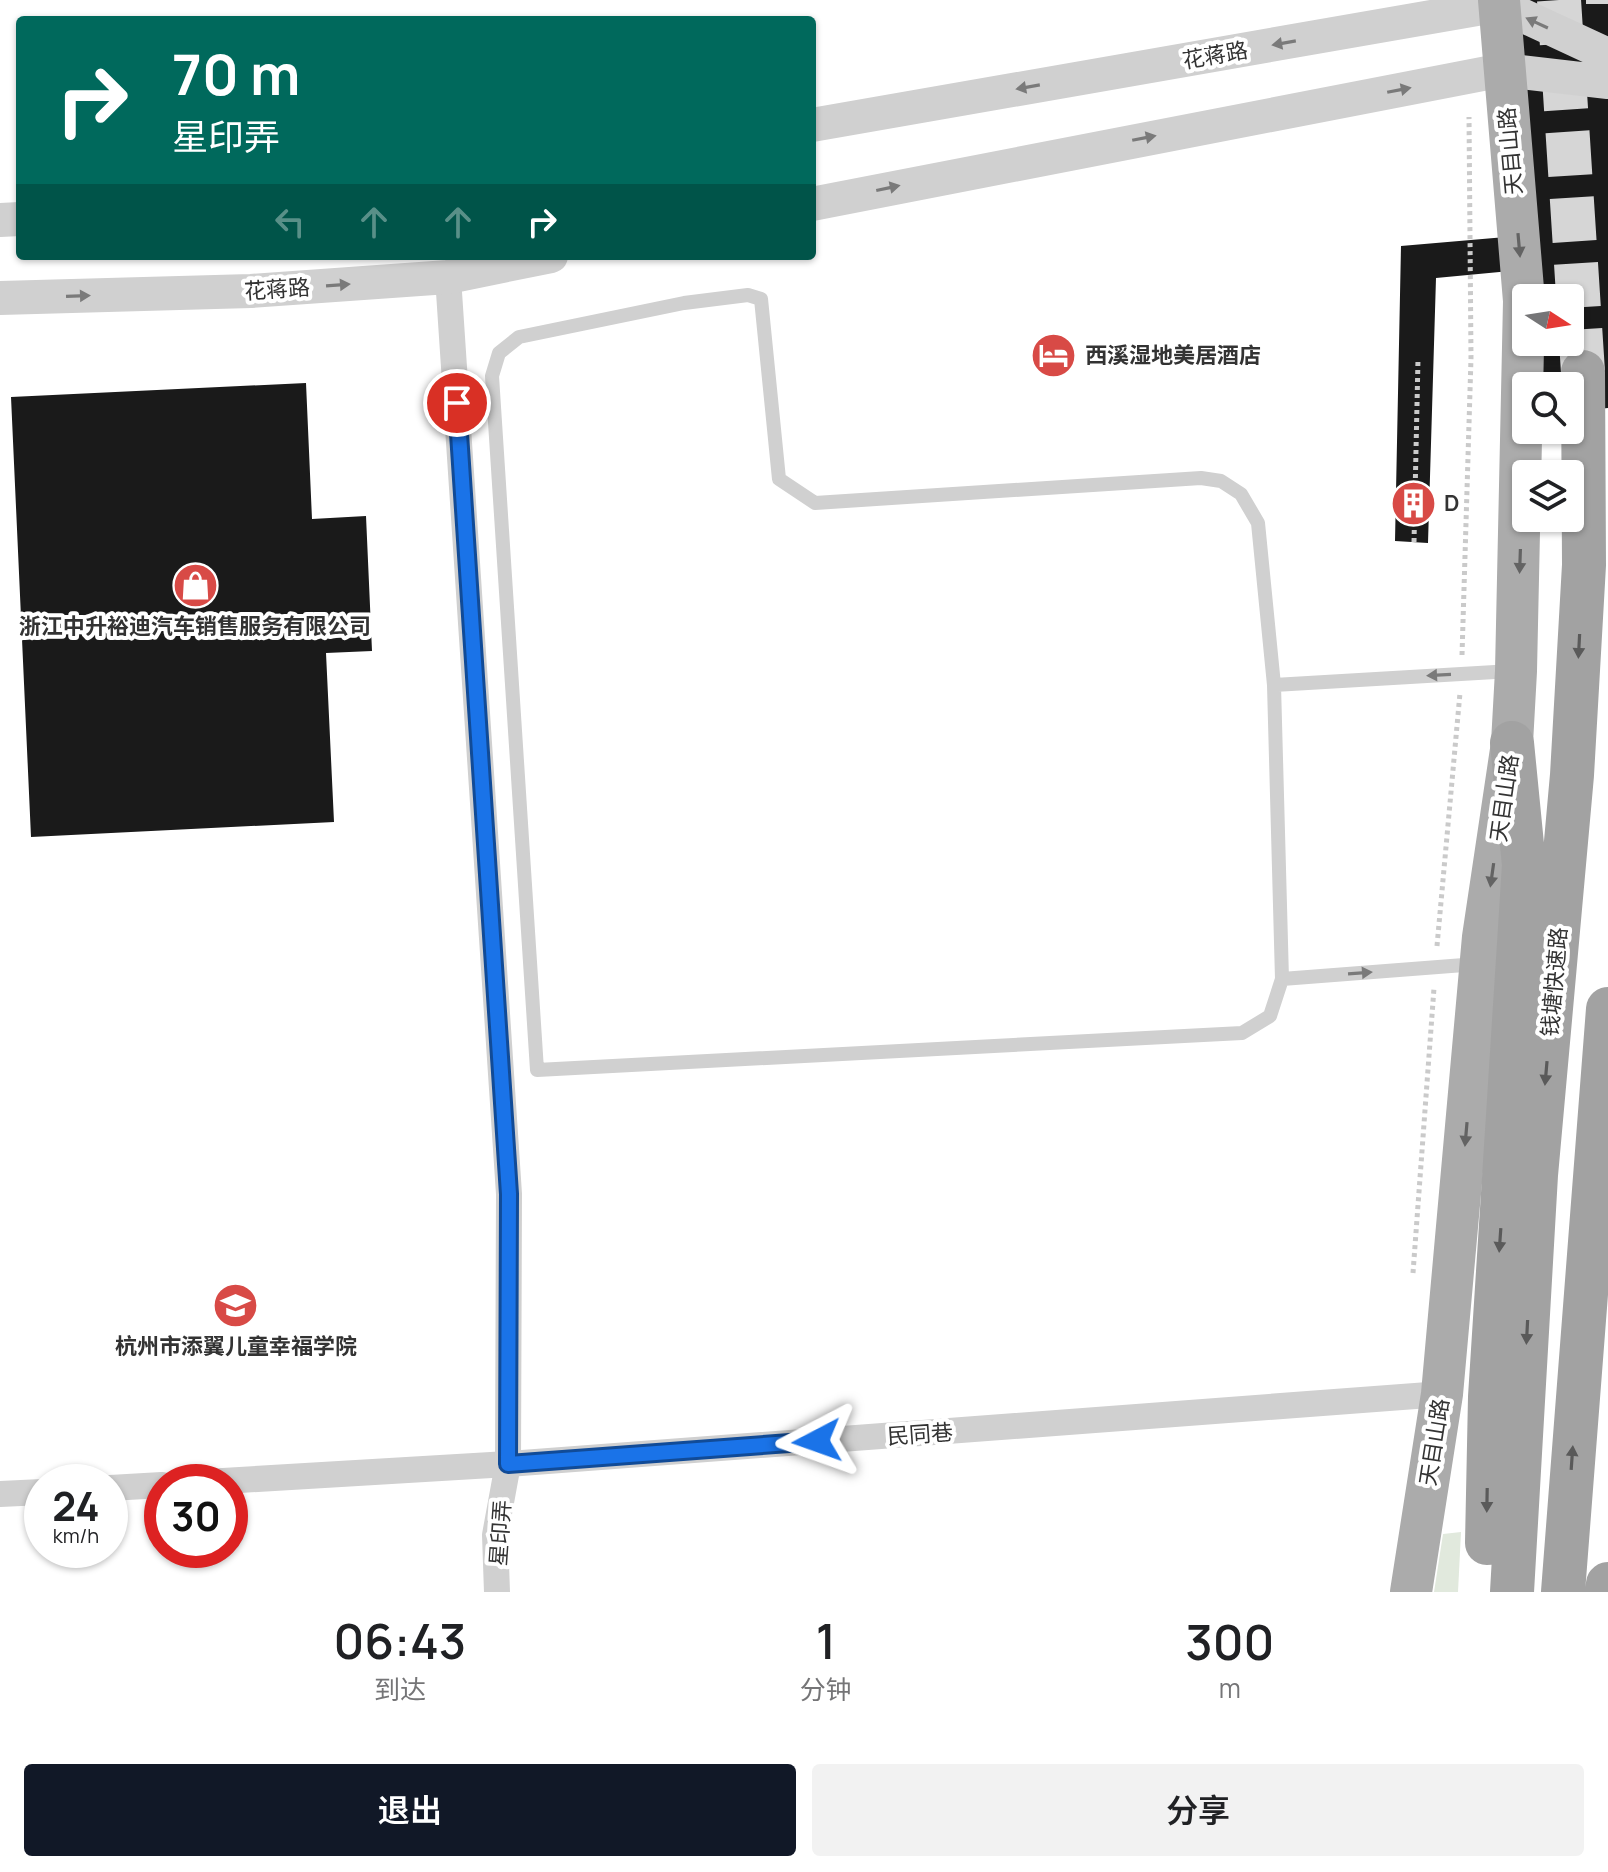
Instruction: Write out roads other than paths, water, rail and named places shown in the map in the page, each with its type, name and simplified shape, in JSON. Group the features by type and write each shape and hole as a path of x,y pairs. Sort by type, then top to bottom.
{"highway":[{"name":"钱塘快速路","path":"1512,1592 1536,1175 1566,851 1579,655 1584,565 1583,444"},
{"path":"1486,1592 1490,1397 1524,865 1512,743"},
{"path":"1563,1592 1608,1009"},
{"path":"1607,1592 1608,1584"}],"main road":[{"name":"天目山路","path":"1411,1592 1442,1394 1481,964 1512,743 1524,301 1487,73 1500,3"}],"street":[{"path":"1500,3 1608,55"},
{"name":"花蒋路","path":"816,124 1500,3"},
{"path":"816,203 1487,73 1608,82"},
{"name":"花蒋路","path":"0,298 251,291 448,277 531,260"},
{"name":"星印弄","path":"448,277 509,1194 508,1464 495,1535 497,1592"},
{"name":"民同巷","path":"248,1479 508,1464 1442,1394"},
{"path":"0,1494 24,1493"}],"lane":[{"path":"748,295 761,299 779,479 815,503 1201,478 1221,481 1241,494 1258,523 1274,685 1282,979 1270,1016 1242,1033 537,1070 492,376 499,353 519,337 684,303 748,295"},
{"path":"1274,685 1516,671"},
{"path":"1282,979 1481,964"}],"tunnel":[{"path":"1559,0 1583,372"}],"place":[{"name":"西溪湿地美居酒店","path":"1054,355"},
{"name":"D","path":"1413,503"},
{"name":"浙江中升裕迪汽车销售服务有限公司","path":"195,585"},
{"name":"杭州市添翼儿童幸福学院","path":"236,1305"}]}
